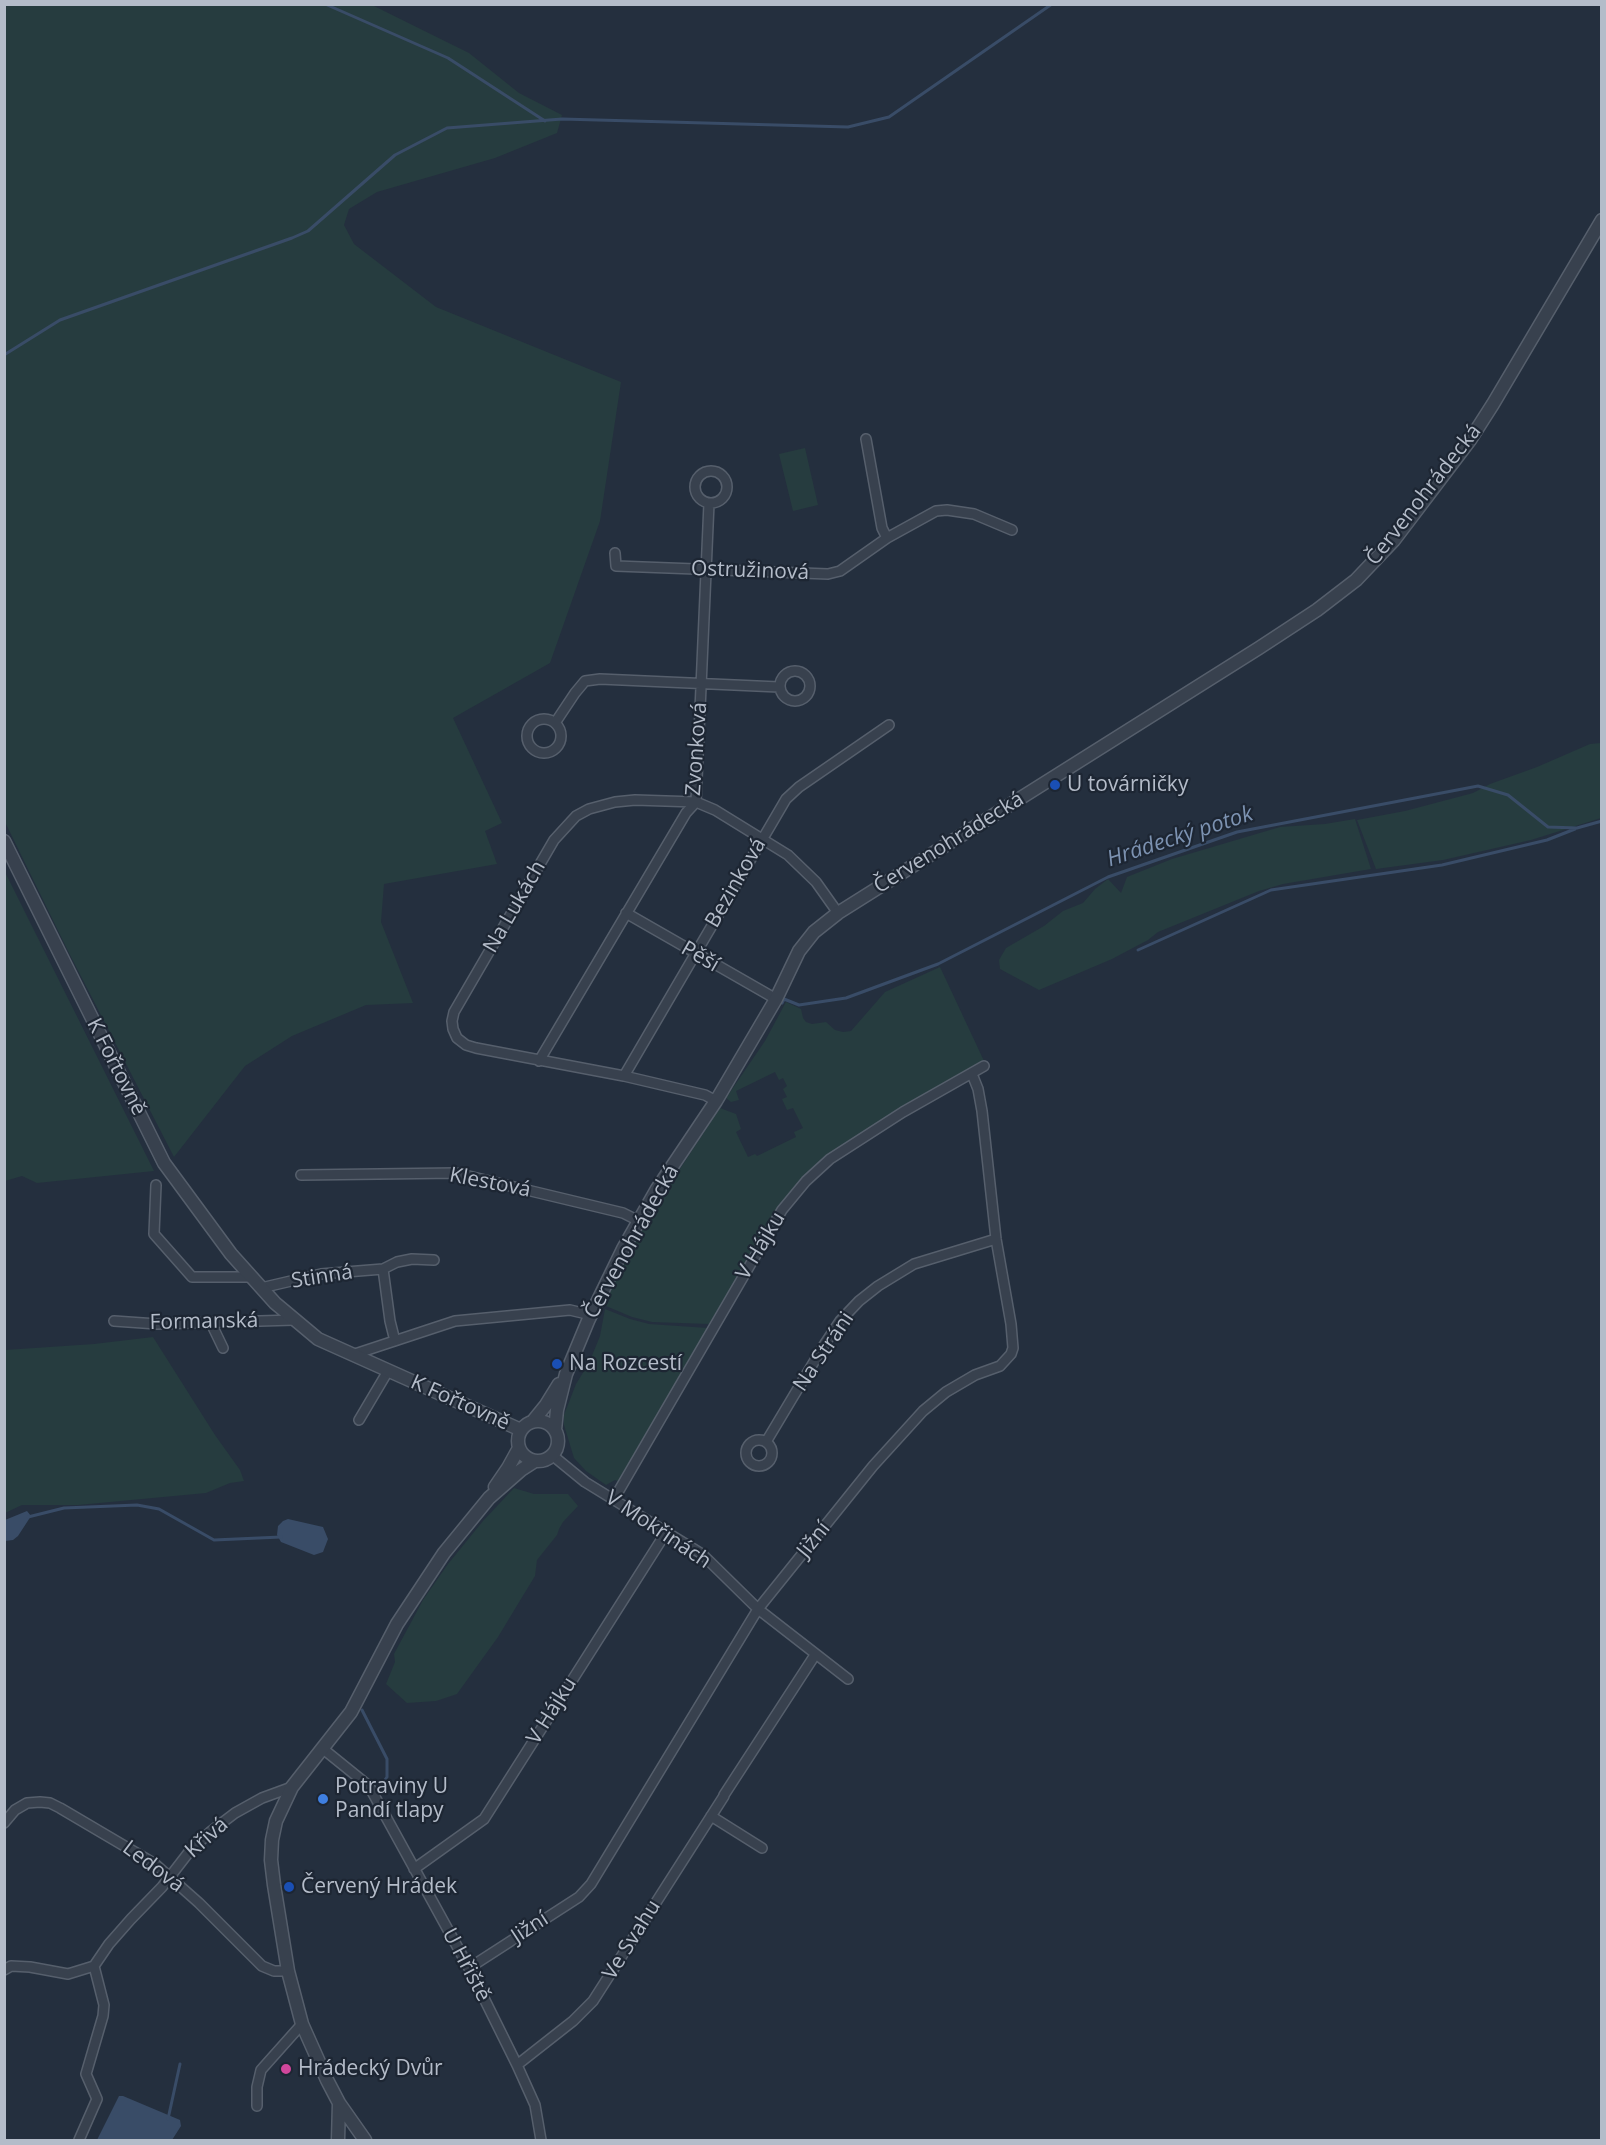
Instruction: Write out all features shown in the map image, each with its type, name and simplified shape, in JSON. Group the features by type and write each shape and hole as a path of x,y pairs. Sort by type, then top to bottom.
{"street":[{"name":"Červenohrádecká","path":"555,1430 557,1410 566,1374 591,1315 639,1221 716,1101 776,999 806,940 837,913 1259,648 1317,610 1356,580 1394,540 1470,440 1602,220"},
{"path":"866,440 882,528 887,538"},
{"name":"Zvonková","path":"539,1061 686,813 696,802 709,503"},
{"name":"Ostružinová","path":"615,553 616,566 834,573 846,568 887,538 929,513 940,510 974,514 1012,530"},
{"path":"555,723 585,681 600,679 702,682 779,687"},
{"name":"Bezinková","path":"624,1076 762,839 791,794 889,726"},
{"name":"Na Lukách","path":"716,1101 705,1095 624,1076 466,1045 457,1038 452,1021 454,1012 554,840 576,816 606,804 654,799 696,802 716,810 788,855 806,871 837,913"},
{"name":"K Fořtovně","path":"4,841 164,1163 231,1254 261,1288 294,1320 318,1339 521,1430"},
{"name":"Pěší","path":"626,913 776,999"},
{"name":"V Hájku","path":"614,1499 782,1210 806,1181 831,1159 903,1112 984,1066"},
{"name":"Jižní","path":"469,1968 579,1897 591,1884 758,1609 873,1466 923,1411 946,1392 975,1376 1000,1366 1008,1359 1012,1348 1011,1324 996,1239 982,1110 972,1074"},
{"name":"Klestová","path":"301,1174 456,1173 623,1213 639,1221"},
{"path":"156,1185 154,1234 192,1277 252,1277"},
{"name":"Na Stráni","path":"766,1442 824,1345 840,1321 858,1301 914,1264 996,1239"},
{"name":"Stinná","path":"261,1288 321,1274 383,1269 397,1262 412,1259 434,1260"},
{"name":"Stinná","path":"383,1269 395,1341"},
{"path":"355,1354 454,1321 570,1310 591,1315"},
{"name":"Formanská","path":"114,1321 157,1324 294,1320"},
{"path":"211,1323 223,1348"},
{"path":"359,1420 388,1371"},
{"name":"Červenohrádecká","path":"533,1421 566,1374"},
{"path":"489,1498 520,1470 535,1461 546,1460 552,1455 558,1443 555,1430 546,1422 533,1421 521,1430 518,1437 519,1448 524,1456 535,1461"},
{"path":"365,2140 339,2103 302,2024 288,1971 271,1860 276,1821 292,1787 351,1712 398,1624 428,1575 489,1498 519,1448"},
{"name":"V Mokřinách","path":"552,1455 576,1475 702,1554 758,1609 848,1679"},
{"name":"V Hájku","path":"414,1869 484,1819 667,1531"},
{"name":"Ve Svahu","path":"517,2065 573,2021 593,2001 815,1655"},
{"name":"U Hřiště","path":"322,1748 369,1786 469,1968 517,2065 535,2105 541,2140"},
{"name":"Křivá","path":"94,1966 116,1936 170,1877 189,1852 210,1832 235,1813 262,1798 292,1787"},
{"name":"Ledová","path":"4,1823 15,1810 27,1803 50,1803 137,1851 170,1877 262,1966 274,1971 288,1971"},
{"path":"711,1816 762,1848"},
{"path":"4,1970 11,1966 30,1967 68,1974 94,1966 104,2005 103,2016 86,2074 97,2100 79,2140"},
{"path":"257,2106 257,2087 261,2070 302,2024"},
{"path":"338,2140 339,2103"}],"green space":[{"path":"5,5 372,5 469,53 519,93 562,115 557,133 495,158 377,192 349,209 344,225 354,244 436,307 621,382 600,521 550,663 453,718 502,823 485,831 497,864 384,884 381,922 413,1003 366,1005 292,1036 245,1066 174,1157 69,953 5,822"},
{"path":"805,448 818,505 793,511 779,454"},
{"path":"1601,743 1601,818 1531,840 1443,860 1376,869 1357,820 1405,811 1473,793 1590,744"},
{"path":"1355,819 1371,869 1283,884 1259,891 1158,932 1148,940 1112,959 1039,990 1000,969 999,960 1006,948 1044,926 1063,911 1083,903 1108,879 1121,893 1127,877 1172,859 1280,827"},
{"path":"4,872 154,1171 37,1183 22,1176 5,1181"},
{"path":"940,967 984,1061 910,1102 823,1160 783,1202 709,1324 652,1322 632,1317 606,1306 610,1298 606,1295 641,1228 720,1108 736,1114 741,1129 736,1132 748,1157 755,1154 757,1156 796,1137 794,1132 803,1128 793,1108 787,1110 782,1099 787,1097 783,1089 787,1086 783,1078 779,1080 775,1072 736,1091 739,1100 731,1102 726,1098 765,1041 786,1002 801,1009 806,1022 812,1024 826,1022 835,1030 851,1031 885,992"},
{"path":"605,1309 649,1324 708,1328 618,1481 615,1480 606,1485 586,1471 574,1458 564,1425 564,1415 576,1384 589,1363 600,1336"},
{"path":"153,1337 240,1470 244,1481 230,1483 206,1493 78,1505 22,1505 5,1513 5,1350 94,1344"},
{"path":"514,1488 534,1494 568,1494 578,1506 563,1522 557,1535 537,1560 535,1576 498,1637 457,1694 436,1701 407,1703 386,1684 395,1662 394,1654 423,1600 448,1564"}],"water":[{"path":"27,1511 31,1516 18,1536 13,1540 5,1541 5,1520"},
{"path":"288,1519 323,1527 328,1539 323,1552 314,1555 281,1542 277,1535 278,1526"},
{"path":"119,2096 180,2120 181,2126 172,2140 97,2140"}],"waterway":[{"path":"325,4 448,58 545,121"},
{"path":"4,355 60,320 308,231 395,155 447,128 562,119 848,127 889,117 1052,4"},
{"name":"Hrádecký potok","path":"782,1003 784,999 799,1005 846,998 938,964 1108,877 1237,832 1478,786 1508,795 1548,827 1577,828 1602,821"},
{"path":"1138,950 1271,890 1442,865 1547,840 1575,829"},
{"path":"28,1517 64,1508 137,1505 159,1509 214,1540 281,1537"},
{"path":"362,1710 387,1759 387,1777 380,1787"},
{"name":"Hrádecký potok","path":"168,2119 180,2064"}],"place":[{"name":"U továrničky","path":"1055,785"},
{"name":"Na Rozcestí","path":"557,1364"},
{"name":"Potraviny U Pandí tlapy","path":"323,1799"},
{"name":"Červený Hrádek","path":"289,1887"},
{"name":"Hrádecký Dvůr","path":"286,2069"}]}
